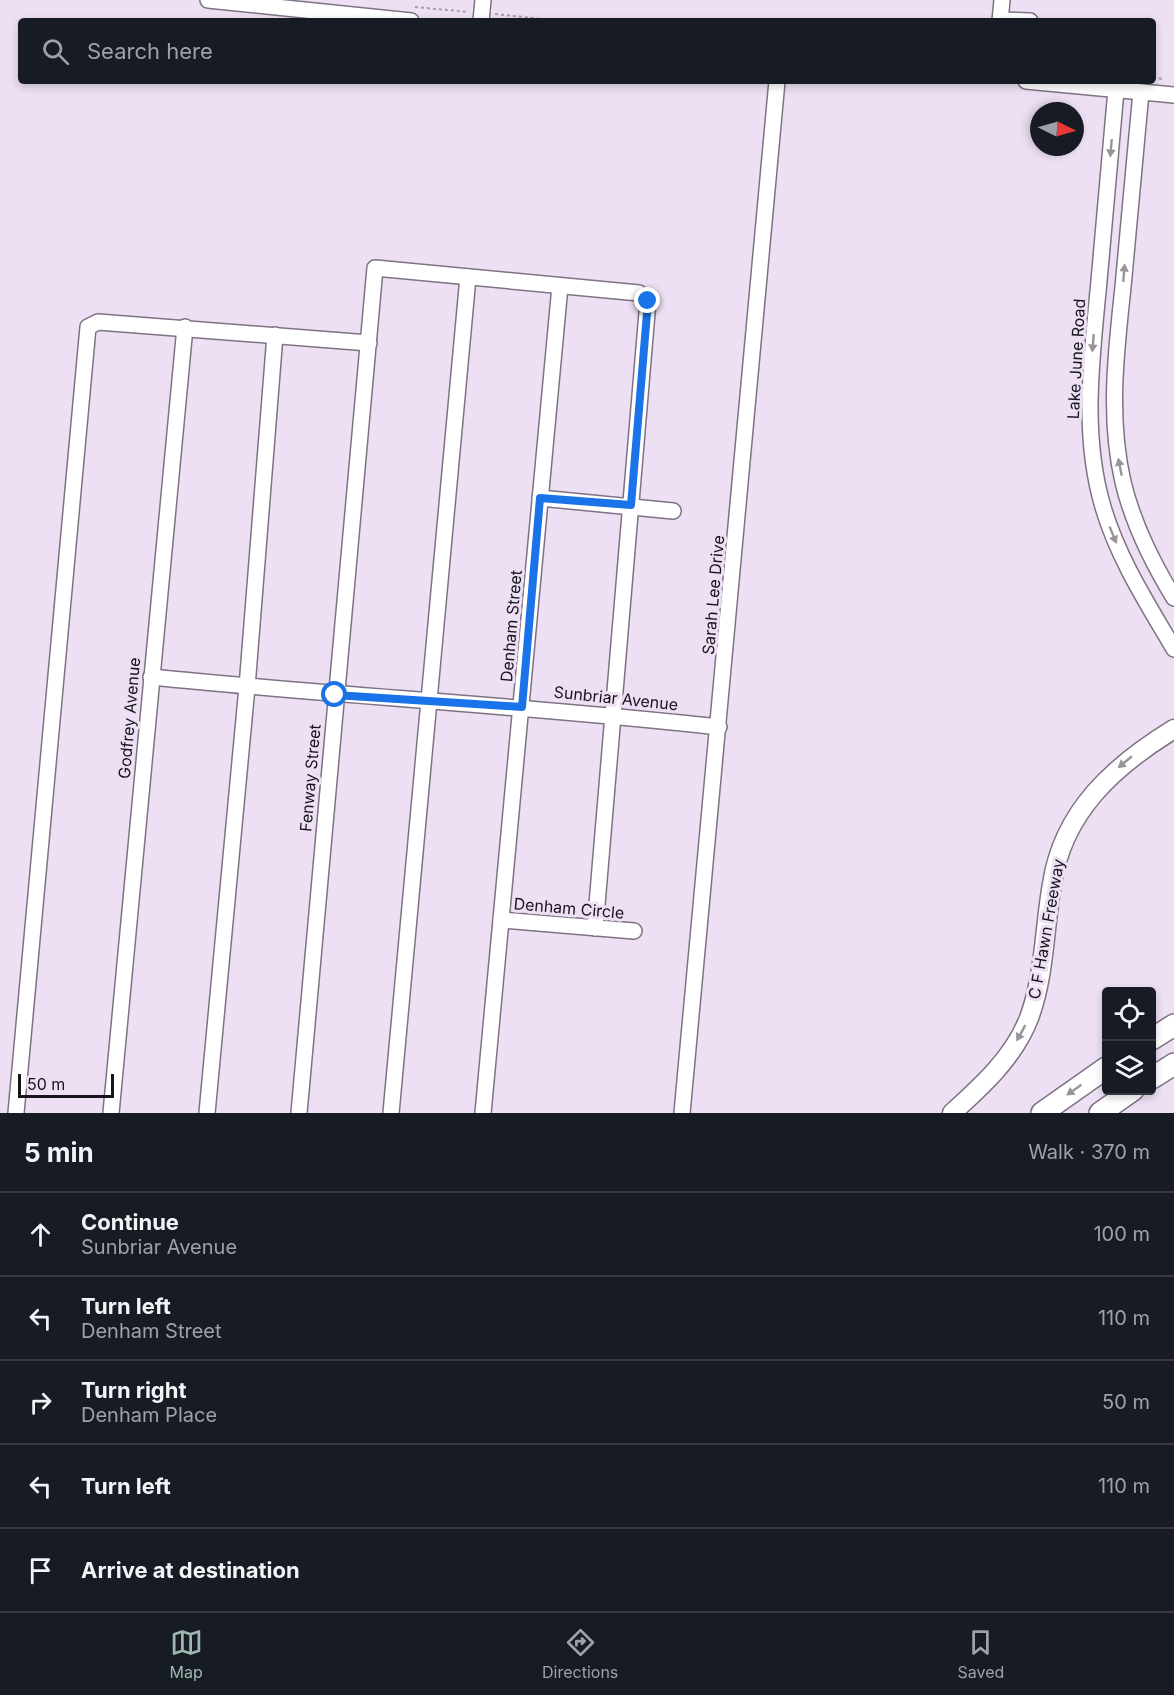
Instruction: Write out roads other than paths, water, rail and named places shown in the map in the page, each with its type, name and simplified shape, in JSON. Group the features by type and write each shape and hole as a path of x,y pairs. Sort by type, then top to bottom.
{"highway":[{"path":"1156,1036 1174,1025"},
{"path":"1156,1075 1174,1064"},
{"path":"1042,1113 1102,1071"},
{"path":"1100,1113 1126,1095"}],"main road":[{"name":"C F Hawn Freeway","path":"952,1113 1008,1056 1028,1020 1044,957 1056,865 1068,830 1078,813 1107,777 1137,752 1174,729"}],"street":[{"path":"208,0 411,14"},
{"path":"1000,18 1002,0"},
{"name":"Sarah Lee Drive","path":"682,1113 777,84"},
{"path":"1056,84 1116,90 1148,89 1174,94"},
{"path":"1148,89 1115,367 1115,427 1119,458 1130,506 1143,540 1174,598"},
{"name":"Lake June Road","path":"1116,90 1091,371 1091,441 1096,477 1110,528 1135,582 1174,649"},
{"name":"Fenway Street","path":"299,1113 375,268 468,277"},
{"path":"391,1113 468,277 639,293 648,301 595,928"},
{"name":"Denham Street","path":"483,1113 560,286"},
{"path":"16,1113 88,327 98,322 369,343"},
{"name":"Godfrey Avenue","path":"111,1113 185,327"},
{"path":"207,1113 248,687 275,335"},
{"path":"540,498 631,505 673,511"},
{"name":"Sunbriar Avenue","path":"151,677 335,695 614,715 719,727"},
{"name":"Denham Circle","path":"501,920 634,931"}]}
